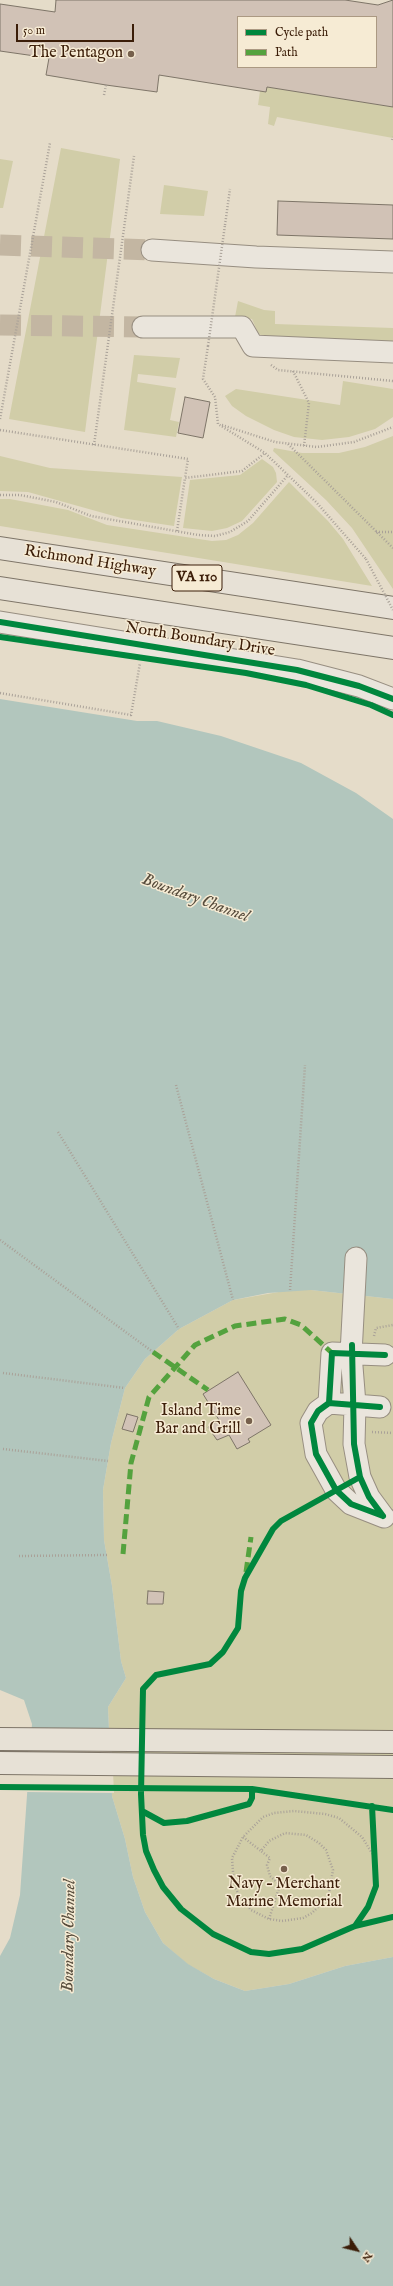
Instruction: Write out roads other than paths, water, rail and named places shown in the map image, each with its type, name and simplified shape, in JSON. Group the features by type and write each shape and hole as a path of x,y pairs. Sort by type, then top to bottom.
{"highway":[{"name":"Richmond Highway","path":"0,548 393,609"},
{"name":"VA 110","path":"0,588 393,648"},
{"path":"0,1739 393,1742"},
{"path":"0,1763 393,1767"}],"street":[{"path":"152,250 256,257 393,262"},
{"path":"143,327 242,327 252,346 393,352"},
{"name":"North Boundary Drive","path":"0,622 297,670 352,684 393,699"},
{"path":"356,1258 351,1354 355,1404 354,1444 360,1477 369,1497 388,1519"},
{"path":"329,1403 332,1352 385,1355"},
{"path":"380,1407 329,1403 318,1411 311,1423 316,1454 336,1490 351,1504 388,1519"}],"water":[{"name":"Boundary Channel","path":"0,699 137,721 157,721 221,736 301,763 356,793 393,819 393,1299 311,1290 268,1293 233,1300 179,1329 145,1359 125,1388 111,1443 103,1490 104,1540 112,1586 121,1661 126,1678 108,1707 112,1796 125,1839 133,1877 145,1912 163,1943 188,1964 214,1979 245,1991 289,1984 345,1966 393,1957 393,2286 0,2286 0,1956 10,1938 20,1895 32,1724 24,1700 0,1690"}],"tunnel":[{"path":"0,245 152,250"},
{"path":"0,325 143,327"}],"place":[{"name":"The Pentagon","path":"131,54"},
{"name":"Island Time Bar and Grill","path":"249,1421"},
{"name":"Navy – Merchant Marine Memorial","path":"284,1869"}]}
